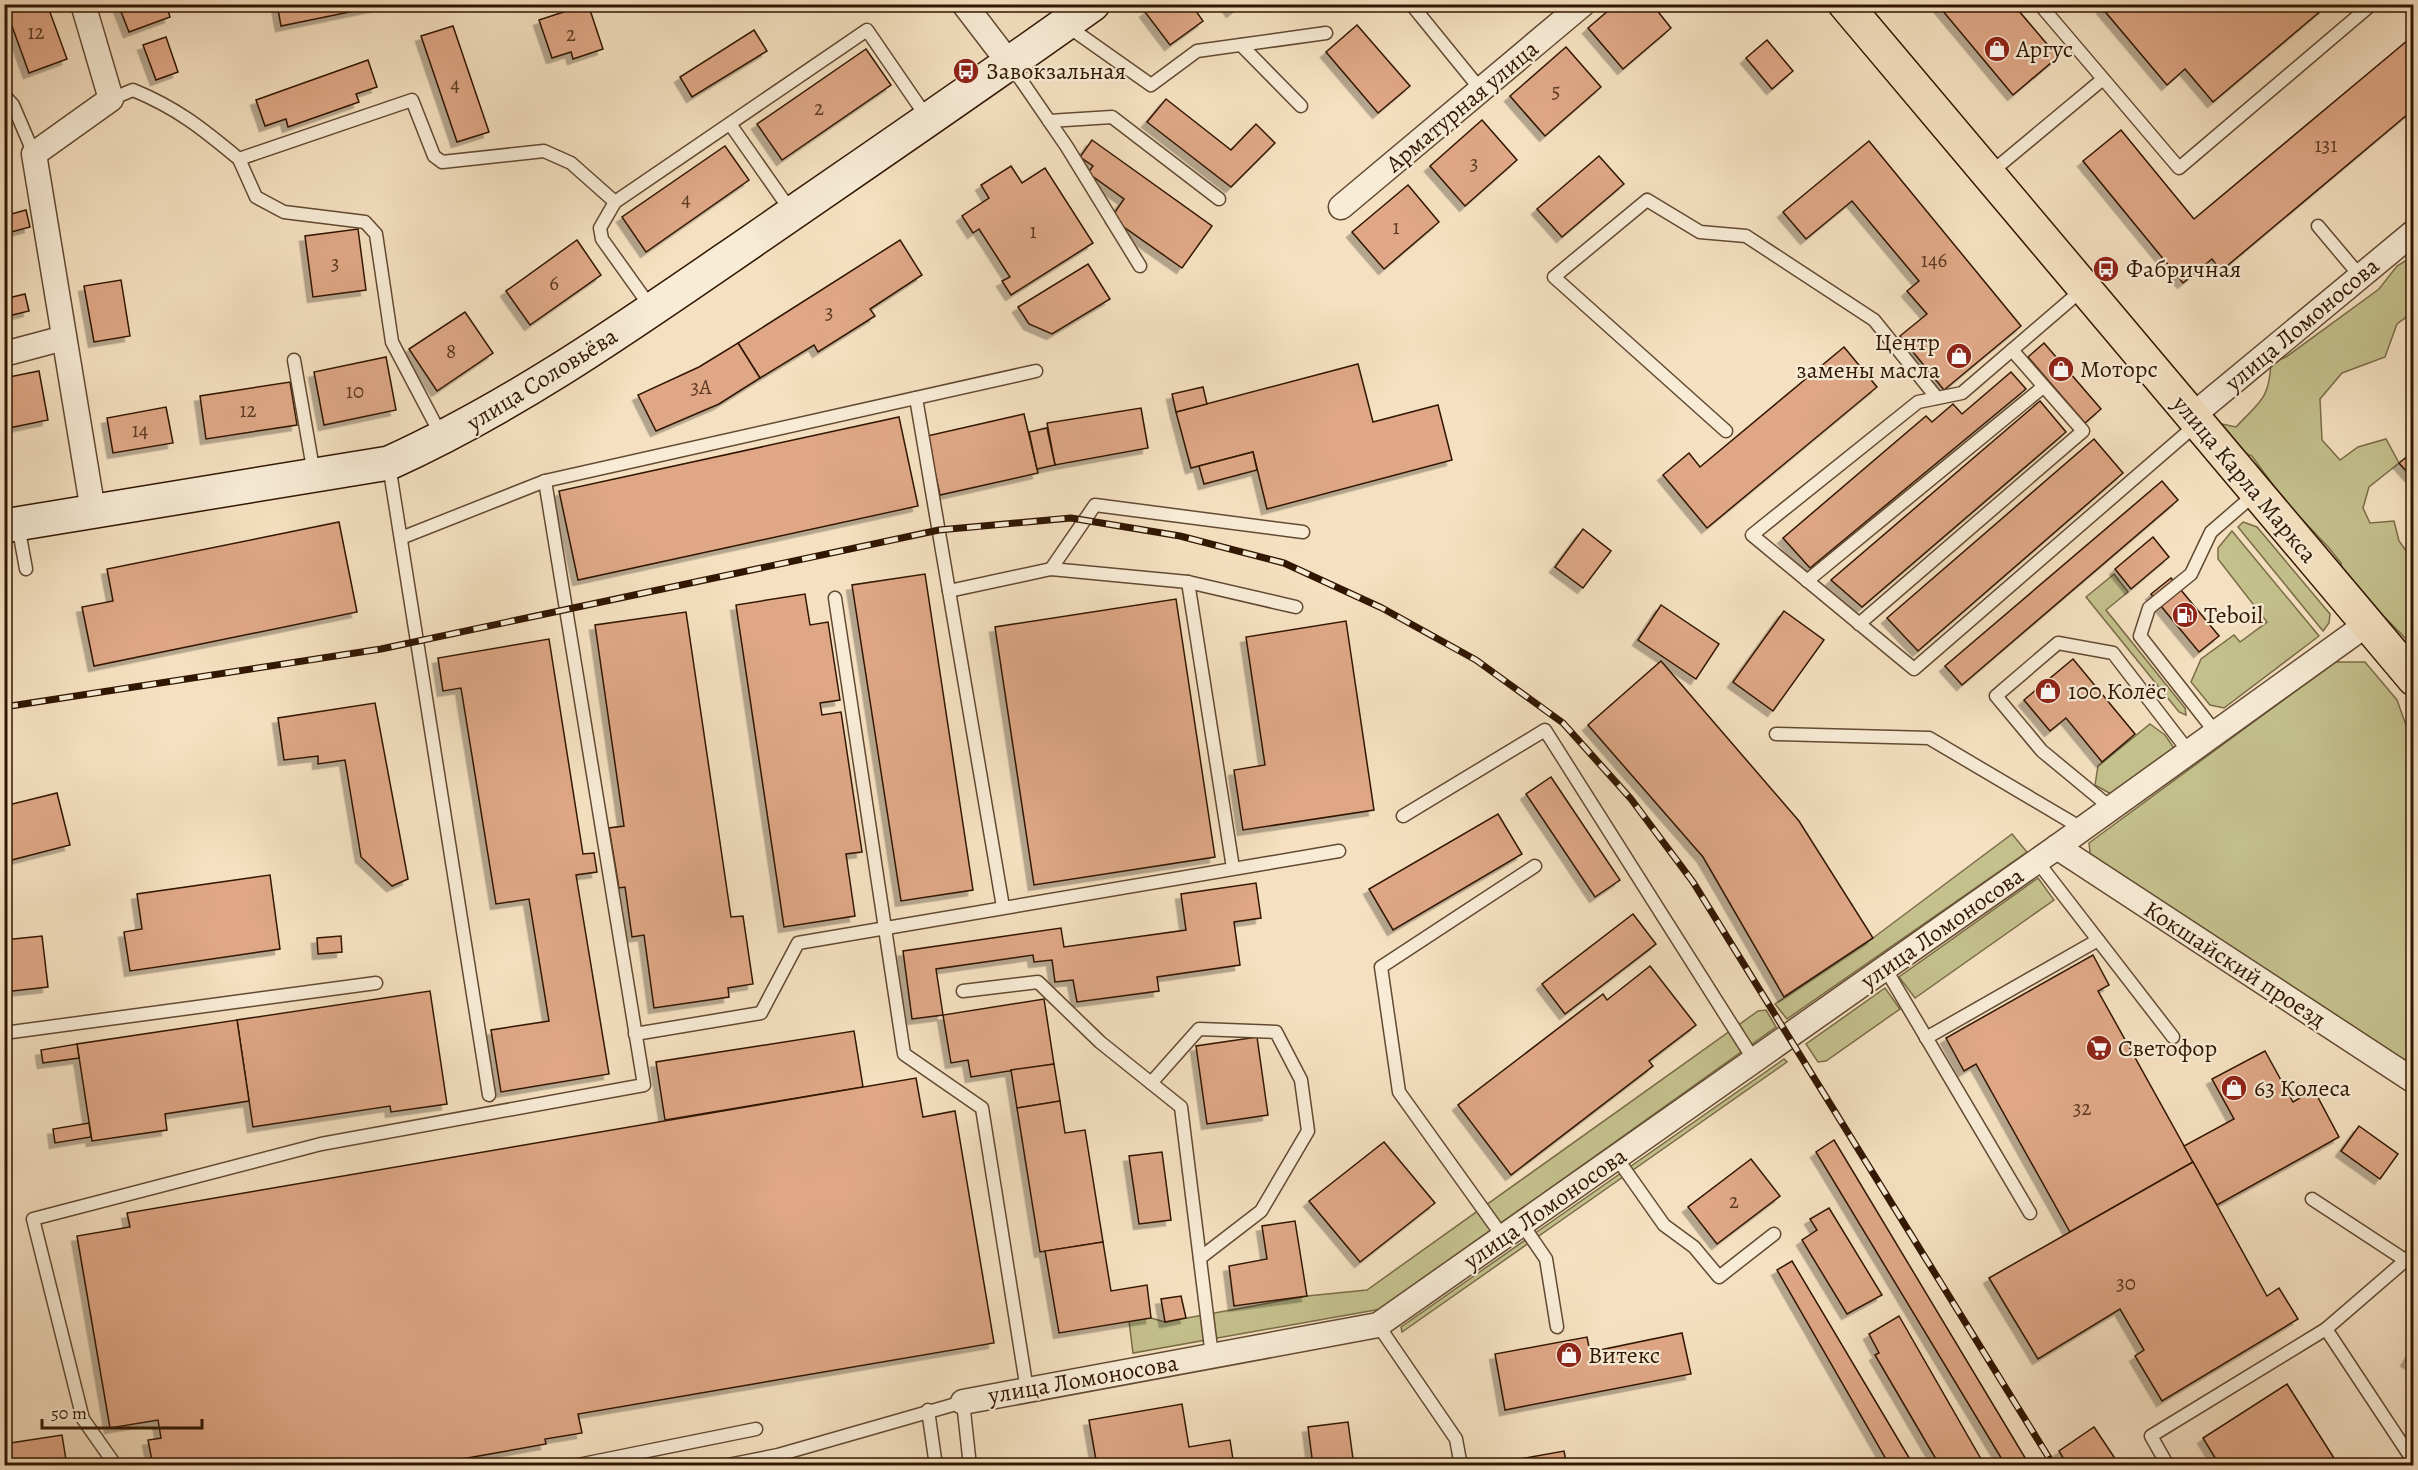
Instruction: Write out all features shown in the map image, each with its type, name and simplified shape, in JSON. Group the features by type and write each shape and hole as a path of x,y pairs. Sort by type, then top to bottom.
{"main road":[{"name":"улица Карла Маркса","path":"1845,4 2414,679"}],"street":[{"path":"83,4 111,99 34,154 93,511"},
{"path":"964,4 1010,64"},
{"name":"улица Соловьёва","path":"11,525 389,463 443,439 495,410 652,310 1010,64 1093,4"},
{"name":"Арматурная улица","path":"1341,207 1582,4"},
{"name":"улица Ломоносова","path":"2195,419 2414,232"},
{"path":"4,354 64,338"},
{"name":"улица Ломоносова","path":"963,1402 1378,1325 2083,829 2367,624"},
{"name":"Кокшайский проезд","path":"2057,847 2414,1081"}],"lane":[{"path":"1411,4 1481,90"},
{"path":"2045,4 2042,7 2180,168 2372,4"},
{"path":"1065,24 1151,85 1197,51 1326,33"},
{"path":"652,310 602,239 602,222 615,202 867,30 928,120"},
{"path":"1241,45 1301,106"},
{"path":"1010,64 1049,121 1140,266"},
{"path":"1988,174 2103,79"},
{"path":"111,99 133,90 166,104 239,159 256,197 284,212 365,222 376,234 392,342 443,439"},
{"path":"4,95 13,105 34,154"},
{"path":"239,159 412,100 434,156 442,162 544,151 571,163 615,202"},
{"path":"1049,121 1112,117 1219,199"},
{"path":"730,124 792,213"},
{"path":"1726,431 1554,277 1647,200 1700,232 1746,236 1874,320 1937,398"},
{"path":"2318,226 2360,276"},
{"path":"2084,288 1962,393 1918,402 1752,535 1914,669 2195,419"},
{"path":"1859,624 2083,431 2012,350"},
{"path":"294,360 314,475"},
{"path":"401,538 545,481 1036,370"},
{"path":"1807,581 2043,387"},
{"path":"916,398 1003,907"},
{"path":"389,463 489,1095"},
{"path":"116,1466 83,1419 33,1219 321,1144 644,1085 545,481"},
{"path":"2216,733 2140,636 2149,608 2191,574 2211,532 2257,493"},
{"path":"1051,569 1095,505 1303,532"},
{"path":"11,525 26,569"},
{"path":"949,591 1051,569 1188,582 1296,607"},
{"path":"1188,582 1233,868"},
{"path":"835,598 904,1054 982,1108 1027,1390"},
{"path":"2111,808 2042,751 1996,696 2058,643 2113,653 2189,752"},
{"path":"1403,816 1545,730 1754,1060"},
{"path":"1776,734 1929,738 2083,829"},
{"path":"635,1034 761,1013 798,943 1339,850"},
{"path":"2037,861 2173,1037"},
{"path":"1535,866 1380,967 1399,1092 1512,1231 1546,1259 1557,1327"},
{"path":"1926,1038 2098,940"},
{"path":"1885,968 2030,1213"},
{"path":"963,991 1038,982 1100,1042 1181,1107 1212,1356"},
{"path":"4,1033 376,983"},
{"path":"1151,1083 1199,1029 1276,1032 1301,1080 1308,1131 1261,1210 1200,1258"},
{"path":"1616,1157 1664,1225 1694,1246 1719,1277 1774,1234"},
{"path":"2168,1466 2151,1436 2326,1329 2409,1256 2312,1199"},
{"path":"1378,1325 1456,1439 1461,1466"},
{"path":"2326,1329 2414,1462"},
{"path":"723,1466 778,1455 928,1410 963,1402 970,1466"},
{"path":"928,1410 936,1466"},
{"path":"573,1466 756,1429"}],"shaded area":[{"path":"2413,256 2413,312 2397,324 2385,357 2342,373 2320,399 2322,440 2340,460 2358,447 2386,439 2399,463 2369,487 2363,508 2370,523 2394,521 2399,541 2413,560 2413,654 2406,639 2343,575 2341,563 2284,500 2252,456 2240,451 2217,423 2236,427 2262,399 2268,385 2271,363 2286,357 2379,289 2397,266"},
{"path":"2243,522 2257,527 2330,614 2329,623 2323,631 2238,527"},
{"path":"2232,531 2319,636 2224,708 2210,705 2191,682 2201,659 2234,635 2240,642 2267,622 2218,559 2218,548"},
{"path":"2114,574 2128,592 2106,610 2185,708 2186,715 2179,712 2086,597"},
{"path":"2335,662 2365,662 2397,700 2407,728 2413,737 2413,1069 2091,861 2089,843"},
{"path":"2150,724 2165,735 2174,748 2111,794 2095,785 2098,766"},
{"path":"2012,834 2027,852 1787,1019 1775,1004 1873,938"},
{"path":"2038,878 2054,900 1915,998 1899,977"},
{"path":"1885,988 1900,1009 1826,1061 1818,1062 1806,1044"},
{"path":"1766,1010 1776,1027 1381,1309 1133,1353 1129,1321 1151,1318 1165,1322 1307,1296 1367,1290 1758,1011"},
{"path":"1784,1059 1787,1062 1402,1332 1401,1327"}],"building":[{"path":"4,4 47,4 67,59 29,73"},
{"path":"118,4 166,4 170,17 129,32"},
{"path":"277,4 384,4 384,5 281,26"},
{"path":"588,4 603,49 573,59 571,52 552,58 539,20"},
{"path":"1155,4 1191,4 1203,21 1170,45 1145,12"},
{"path":"1226,4 1241,4 1232,12"},
{"path":"1616,4 1652,4 1671,28 1623,69 1588,28"},
{"path":"1937,4 2013,4 2058,57 2013,95"},
{"path":"2107,4 2329,4 2213,102 2185,69 2167,85 2102,8"},
{"path":"1357,25 1410,86 1378,113 1326,52"},
{"path":"453,26 489,132 457,142 421,36"},
{"path":"754,30 767,51 692,97 680,77"},
{"path":"2414,35 2414,109 2221,271 2212,259 2183,283 2083,161 2121,130 2194,219"},
{"path":"166,37 178,72 156,80 143,45"},
{"path":"1767,40 1793,71 1772,89 1746,58"},
{"path":"1566,47 1601,87 1545,136 1510,96"},
{"path":"866,49 891,85 782,160 757,124"},
{"path":"368,60 377,87 356,94 359,102 288,127 286,119 265,126 256,100"},
{"path":"1166,99 1231,150 1256,124 1275,143 1231,187 1147,122"},
{"path":"1482,120 1517,160 1465,206 1430,166"},
{"path":"1092,140 1212,226 1182,268 1111,218 1124,199 1088,173 1093,166 1080,157"},
{"path":"1869,141 2021,326 1944,390 1900,336 1927,314 1907,291 1919,281 1852,201 1806,239 1783,212"},
{"path":"725,146 749,180 646,252 622,217"},
{"path":"1599,156 1624,184 1562,237 1537,209"},
{"path":"1011,166 1022,183 1045,168 1093,243 1011,295 1002,281 1010,277 979,229 973,233 962,216 989,198 981,185"},
{"path":"1408,185 1439,222 1384,269 1352,232"},
{"path":"26,210 30,227 4,234 4,216"},
{"path":"358,229 366,290 313,297 305,236"},
{"path":"577,240 601,275 530,325 506,291"},
{"path":"900,240 922,275 870,309 875,316 818,352 814,345 760,378 738,343"},
{"path":"1088,264 1110,299 1052,334 1029,324 1018,307"},
{"path":"121,280 130,336 94,342 84,286"},
{"path":"25,294 29,311 4,317 4,299"},
{"path":"465,312 493,353 437,391 409,349"},
{"path":"738,343 760,378 719,404 656,431 638,395 699,367"},
{"path":"2044,343 2101,409 2085,423 2028,357"},
{"path":"1844,347 1877,387 1707,528 1663,475 1689,453 1700,467"},
{"path":"386,357 396,410 324,425 314,372"},
{"path":"1358,364 1373,422 1438,405 1452,460 1267,509 1253,452 1191,468 1176,412"},
{"path":"39,371 48,420 4,429 4,378"},
{"path":"2011,372 2026,389 1810,568 1783,538 1926,416 1932,422 1953,404 1962,414"},
{"path":"290,382 297,425 206,439 200,396"},
{"path":"1203,387 1207,404 1176,412 1172,394"},
{"path":"2040,401 2066,432 1862,607 1831,580"},
{"path":"166,407 173,443 113,453 107,418"},
{"path":"1141,408 1148,448 1055,465 1047,423"},
{"path":"1024,414 1038,473 940,495 927,436"},
{"path":"899,417 918,506 578,580 559,491"},
{"path":"1047,428 1055,465 1037,469 1029,432"},
{"path":"2094,439 2123,473 1918,651 1887,618"},
{"path":"2414,451 2414,480 2399,463"},
{"path":"1253,452 1257,470 1204,484 1199,466"},
{"path":"2162,481 2178,500 1962,685 1945,666"},
{"path":"339,522 357,612 94,666 82,607 113,601 107,569"},
{"path":"1583,529 1611,551 1583,588 1555,567"},
{"path":"2153,537 2169,557 2131,589 2115,569"},
{"path":"925,574 973,890 901,901 852,585"},
{"path":"2171,578 2219,636 2199,652 2151,594"},
{"path":"805,594 810,625 828,622 840,700 820,703 822,715 841,712 862,852 846,854 855,916 784,927 736,605"},
{"path":"1176,599 1215,857 1034,885 995,627"},
{"path":"1661,605 1719,644 1696,679 1638,640"},
{"path":"1784,611 1824,640 1773,711 1733,682"},
{"path":"686,612 731,917 743,916 753,984 728,988 729,997 654,1008 644,935 632,937 625,887 619,888 609,828 624,826 595,625"},
{"path":"1346,621 1374,810 1243,830 1234,770 1265,765 1246,637"},
{"path":"549,639 583,854 594,853 597,872 576,875 609,1074 501,1092 491,1030 549,1021 529,899 496,904 461,688 443,691 438,658"},
{"path":"2073,659 2135,734 2102,762 2066,718 2050,731 2024,700"},
{"path":"1661,661 1799,821 1873,938 1784,997 1703,857 1588,725"},
{"path":"375,703 408,879 392,886 361,857 345,760 318,764 318,756 284,760 278,718"},
{"path":"1551,777 1620,880 1595,897 1526,794"},
{"path":"57,793 70,845 4,862 4,806"},
{"path":"1498,814 1522,854 1393,930 1369,889"},
{"path":"270,875 280,949 130,971 124,932 142,929 137,894"},
{"path":"1256,883 1261,918 1234,922 1240,965 1157,977 1159,991 1077,1002 1073,980 1055,982 1052,960 1034,962 1033,955 936,969 943,1015 912,1019 903,951 1061,928 1064,947 1186,930 1181,894"},
{"path":"4,910 10,939 4,940"},
{"path":"1633,914 1656,944 1565,1014 1542,984"},
{"path":"42,936 48,987 4,992 4,940"},
{"path":"341,936 342,952 318,954 317,938"},
{"path":"2093,955 2109,985 2098,991 2193,1162 2070,1232 1976,1064 1964,1071 1946,1038"},
{"path":"1650,966 1696,1025 1649,1061 1653,1066 1511,1175 1458,1105 1603,994 1607,1000"},
{"path":"430,991 447,1104 391,1112 390,1106 253,1127 237,1020"},
{"path":"1044,999 1054,1064 971,1077 968,1060 951,1063 943,1015"},
{"path":"237,1020 249,1101 165,1114 167,1130 92,1141 77,1044"},
{"path":"854,1031 863,1087 665,1120 656,1062"},
{"path":"1257,1037 1268,1115 1207,1124 1196,1046"},
{"path":"77,1044 79,1058 43,1063 41,1050"},
{"path":"2265,1051 2293,1102 2314,1090 2339,1137 2217,1205 2184,1146 2234,1119 2212,1079"},
{"path":"1054,1064 1060,1101 1017,1108 1011,1070"},
{"path":"916,1078 923,1117 955,1111 994,1343 578,1414 582,1433 545,1439 546,1444 422,1466 153,1466 148,1440 161,1438 158,1420 110,1428 77,1236 130,1227 127,1213"},
{"path":"1060,1101 1065,1133 1085,1130 1103,1242 1040,1252 1017,1108"},
{"path":"89,1123 91,1137 55,1143 53,1129"},
{"path":"2359,1126 2398,1154 2380,1179 2341,1151"},
{"path":"1834,1140 2030,1466 2006,1466 1816,1152"},
{"path":"1384,1142 1435,1203 1360,1262 1309,1201"},
{"path":"1162,1152 1171,1220 1139,1224 1129,1156"},
{"path":"1751,1159 1780,1196 1717,1244 1688,1207"},
{"path":"2193,1162 2267,1296 2279,1288 2298,1319 2162,1401 2135,1356 2144,1350 2120,1309 2038,1359 1989,1278"},
{"path":"1829,1208 1882,1295 1847,1314 1802,1240 1817,1230 1810,1219"},
{"path":"1295,1221 1307,1296 1234,1306 1229,1266 1267,1259 1262,1226"},
{"path":"1103,1242 1111,1291 1147,1285 1151,1318 1059,1333 1045,1251"},
{"path":"1792,1261 1914,1466 1890,1466 1777,1270"},
{"path":"1181,1296 1186,1318 1165,1322 1161,1299"},
{"path":"1899,1316 1985,1466 1940,1466 1875,1355 1879,1353 1869,1334"},
{"path":"1682,1333 1691,1374 1505,1410 1495,1354 1587,1337 1590,1352"},
{"path":"2414,1347 2414,1365 2406,1361"},
{"path":"2287,1384 2339,1466 2220,1466 2203,1438"},
{"path":"1182,1404 1189,1447 1230,1440 1234,1466 1097,1466 1089,1420"},
{"path":"1348,1422 1354,1466 1313,1466 1308,1427"},
{"path":"2094,1427 2120,1466 2068,1466 2059,1451"},
{"path":"62,1435 67,1466 4,1466 4,1444"},
{"path":"1564,1451 1567,1466 1498,1466 1497,1463"},
{"path":"860,1461 860,1466 836,1466"}],"railway":[{"path":"4,707 381,649 939,530 1071,518 1180,536 1284,563 1382,608 1476,660 1563,723 1631,799 1693,882 2054,1466"}],"place":[{"name":"Аргус","path":"1997,49"},
{"name":"Завокзальная","path":"966,71"},
{"name":"Фабричная","path":"2106,269"},
{"name":"Центр замены масла","path":"1959,356"},
{"name":"Моторс","path":"2061,369"},
{"name":"Teboil","path":"2185,615"},
{"name":"100 Колёс","path":"2048,691"},
{"name":"Светофор","path":"2099,1048"},
{"name":"63 Колеса","path":"2234,1088"},
{"name":"Витекс","path":"1569,1355"}]}
